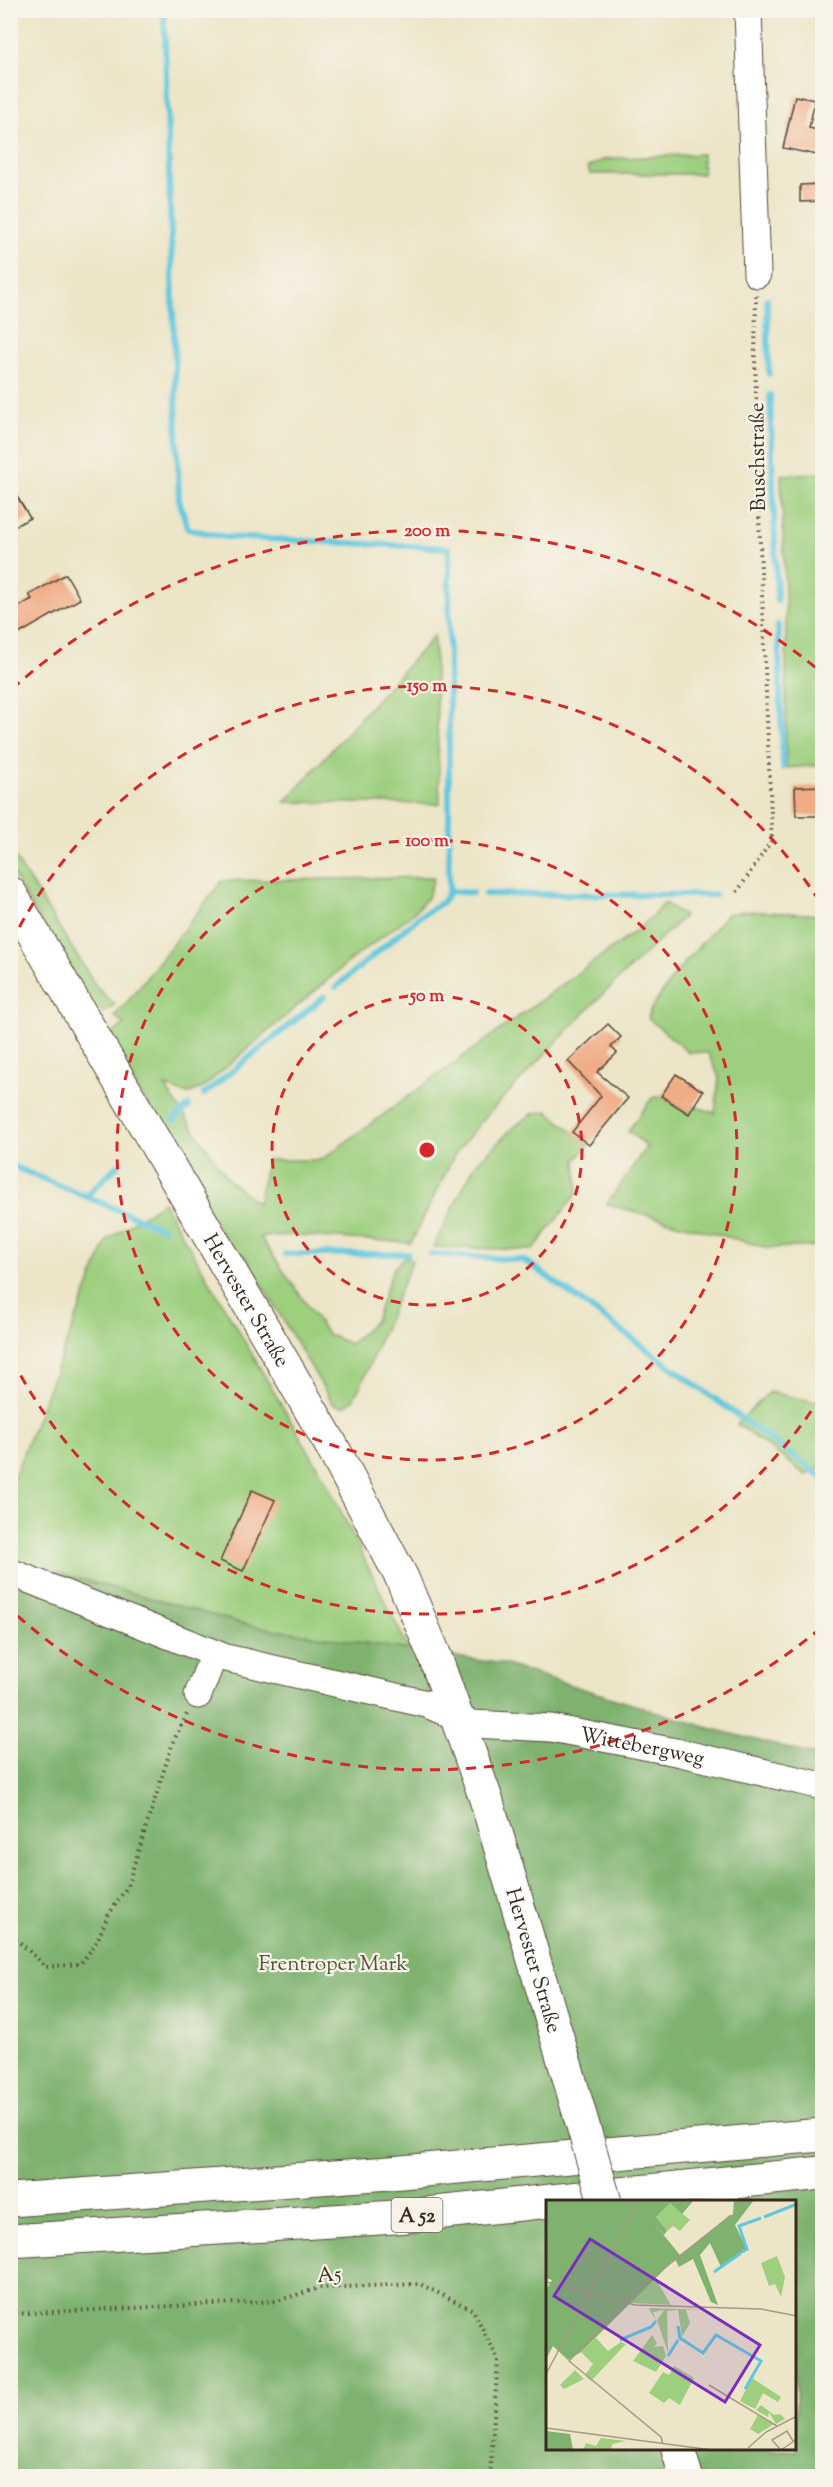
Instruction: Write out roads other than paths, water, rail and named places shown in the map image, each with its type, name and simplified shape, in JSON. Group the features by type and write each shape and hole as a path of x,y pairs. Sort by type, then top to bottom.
{"main road":[{"name":"Hervester Straße","path":"10,893 330,1443 402,1578 459,1719 486,1799 604,2200"},
{"name":"A 52","path":"10,2200 390,2173 822,2135"},
{"name":"A 52","path":"561,2200 822,2173"},
{"name":"A 52","path":"10,2241 396,2217 546,2202"},
{"path":"678,2451 686,2476"}],"street":[{"path":"748,10 757,274"},
{"path":"10,1572 226,1658 427,1704 459,1719"},
{"path":"198,1695 214,1654"},
{"name":"Wittebergweg","path":"459,1719 472,1724 551,1728 681,1753 822,1786"}],"waterway":[{"path":"164,10 179,500 188,529 225,537 449,548 449,891 443,902 419,917 336,987"},
{"path":"767,299 769,374"},
{"path":"770,395 777,600"},
{"path":"778,625 783,768"},
{"path":"449,891 472,893"},
{"path":"485,894 715,895"},
{"path":"204,1094 324,997"},
{"path":"174,1120 189,1106"},
{"path":"10,1165 164,1229"},
{"path":"86,1196 118,1165"},
{"path":"285,1254 408,1254"},
{"path":"431,1254 522,1260 530,1264 822,1477"}],"park label":[{"name":"Frentroper Mark","path":"333,1963"}]}
